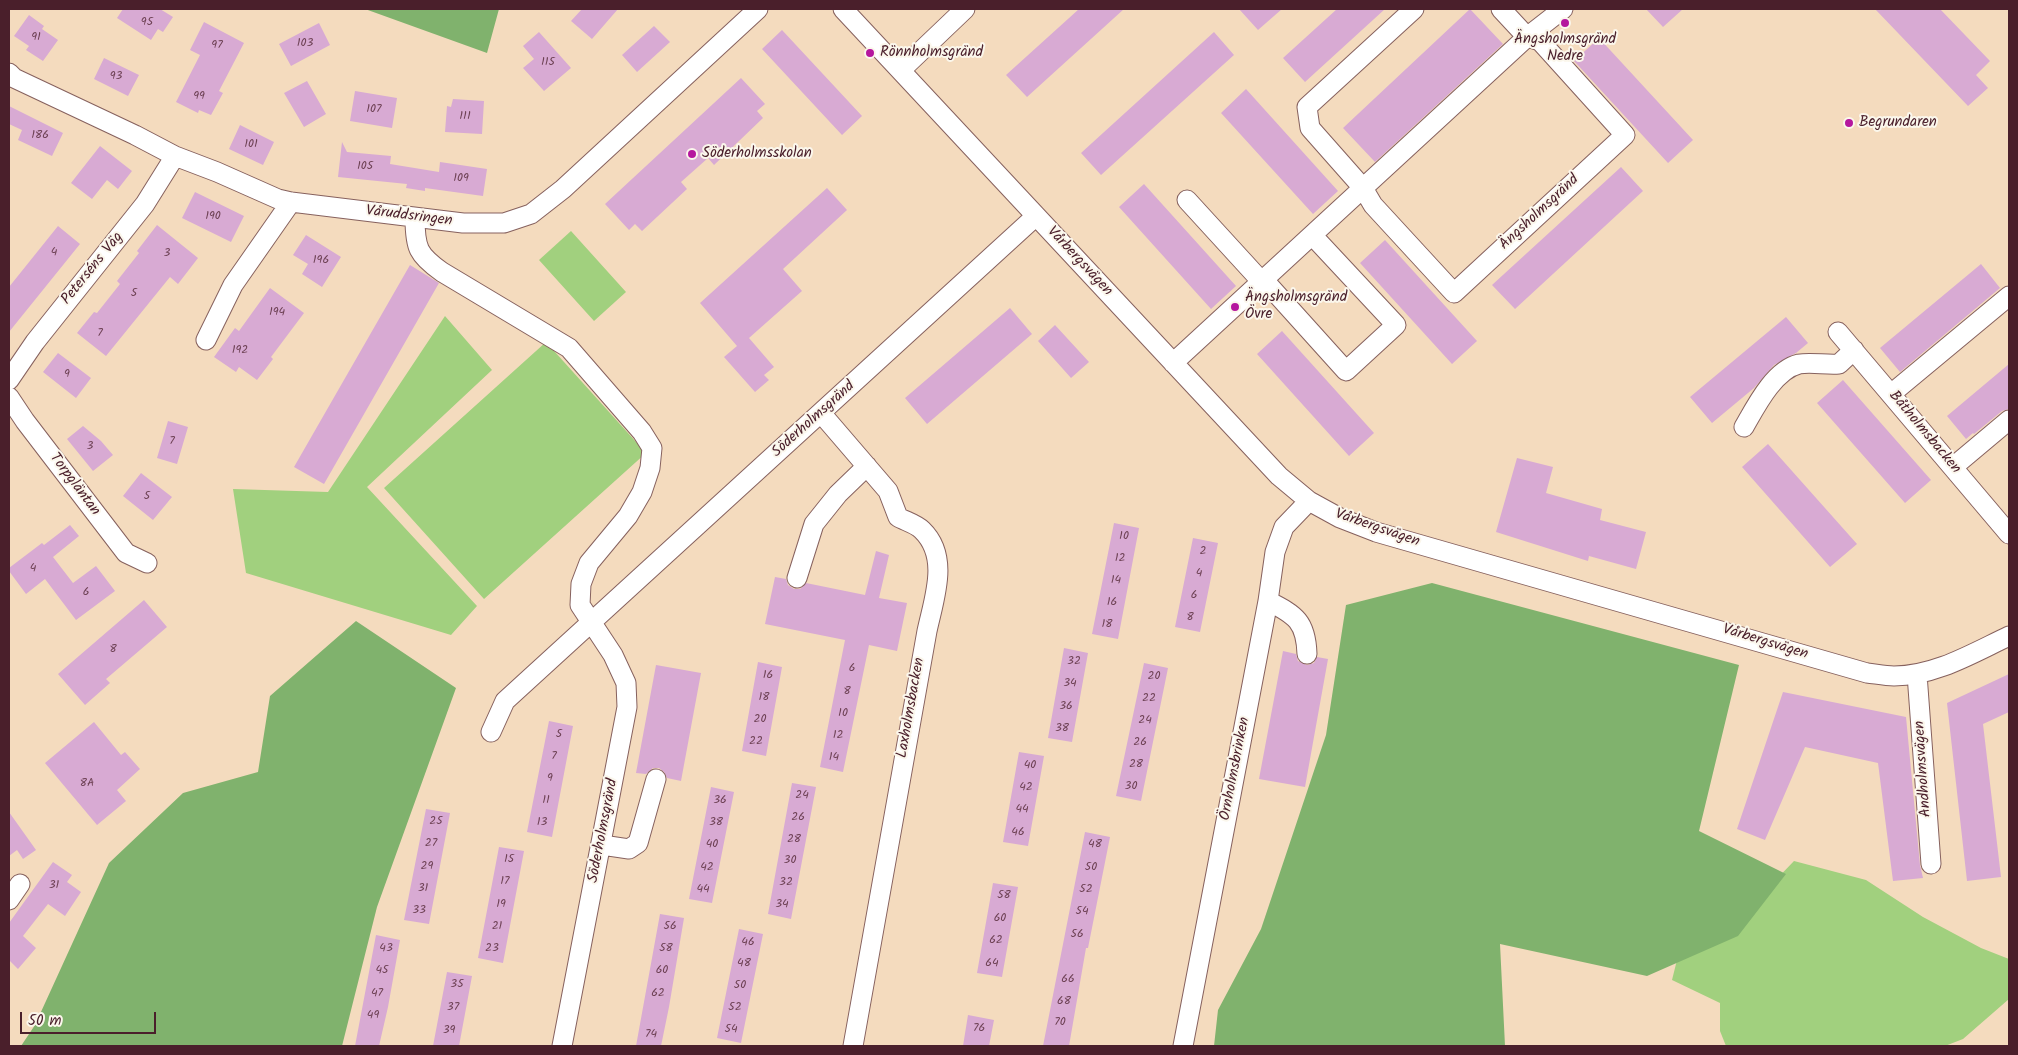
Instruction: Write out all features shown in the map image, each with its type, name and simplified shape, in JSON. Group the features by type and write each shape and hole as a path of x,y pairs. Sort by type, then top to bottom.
{"street":[{"name":"Våruddsringen","path":"9,74 176,156 278,199 415,218 463,223 504,223 531,214 564,189 758,9"},
{"name":"Vårbergsvägen","path":"843,9 1280,476 1309,501 1340,518 1376,532 1867,673 1893,676 1917,674 1948,664 2009,636"},
{"path":"902,70 965,9"},
{"name":"Ängsholmsgränd","path":"1414,9 1307,108 1310,128 1363,188 1373,205 1454,293 1625,134 1540,41 1527,38 1501,9"},
{"path":"1173,363 1527,38 1562,10"},
{"name":"Peterséns Väg","path":"9,380 35,342 145,204 176,156"},
{"path":"1187,200 1346,371 1396,325 1312,235"},
{"path":"206,340 233,285 291,202"},
{"name":"Söderholmsgränd","path":"491,732 505,701 1036,216"},
{"path":"415,218 417,243 425,260 568,348 642,432 652,448 650,468 642,492 628,516 589,562 581,584 580,605 591,623"},
{"path":"1891,394 2009,296"},
{"name":"Båtholmsbacken","path":"1838,332 2009,534"},
{"path":"1744,427 1769,385 1784,373 1798,364 1838,364 1854,350"},
{"name":"Torpgläntan","path":"9,396 25,421 126,553 148,562"},
{"name":"Laxholmsbacken","path":"821,413 888,491 898,517 922,530 937,551 938,581 921,659 853,1046"},
{"path":"1953,467 2009,420"},
{"path":"797,578 814,524 838,494 866,466"},
{"name":"Örnholmsbrinken","path":"1183,1046 1268,601 1275,552 1284,527 1309,501"},
{"path":"1268,601 1290,612 1301,624 1306,637 1307,654"},
{"name":"Söderholmsgränd","path":"562,1046 628,708 626,683 613,655 591,623"},
{"name":"Andholmsvägen","path":"1917,674 1931,864"},
{"path":"602,844 629,849 638,843 656,779"},
{"path":"9,900 20,884"}],"green space":[{"path":"365,9 499,9 487,53"},
{"path":"571,231 626,292 594,321 539,260"},
{"path":"445,316 492,370 367,487 477,606 451,635 246,573 233,489 328,492"},
{"path":"546,342 646,453 484,599 384,488"},
{"path":"1432,583 1739,665 1699,831 1786,874 1738,936 1647,976 1500,944 1505,1046 1214,1046 1218,1010 1261,929 1326,735 1346,605"},
{"path":"356,621 456,688 377,907 342,1046 21,1046 35,1025 109,863 183,793 258,772 270,696"},
{"path":"1794,861 1866,880 1923,917 1981,948 2009,959 2009,999 1963,1039 1945,1046 1726,1046 1720,1031 1720,1003 1672,980 1682,940 1767,889"}],"building":[{"path":"123,9 160,9 173,17 163,32 158,29 151,40 117,18"},
{"path":"582,9 618,9 592,39 571,21"},
{"path":"1079,9 1124,9 1027,97 1006,75"},
{"path":"1239,9 1282,9 1258,30"},
{"path":"1337,9 1385,9 1305,82 1283,58"},
{"path":"1470,9 1503,44 1375,162 1343,128"},
{"path":"1646,9 1683,9 1663,27"},
{"path":"1875,9 1940,9 1990,61 1976,75 1988,88 1968,106"},
{"path":"29,15 44,26 42,29 58,40 43,61 26,50 29,46 14,36"},
{"path":"204,22 244,43 219,91 223,93 211,115 199,110 198,113 176,102 200,55 190,50"},
{"path":"319,23 330,45 291,66 279,44"},
{"path":"654,26 670,42 637,72 622,55"},
{"path":"782,30 862,116 842,135 762,49"},
{"path":"539,32 571,68 544,91 523,68 534,59 523,46"},
{"path":"1214,32 1234,55 1101,175 1081,153"},
{"path":"1599,38 1693,140 1668,163 1574,61"},
{"path":"104,58 139,75 128,96 94,79"},
{"name":"Söderholmsskolan","path":"741,78 765,104 757,111 763,118 714,165 708,158 681,182 687,189 642,231 635,224 629,230 605,204"},
{"path":"307,81 326,114 304,127 284,93"},
{"path":"1246,89 1338,191 1313,214 1221,113"},
{"path":"355,91 397,98 392,128 350,121"},
{"path":"453,99 484,101 482,134 445,132 447,106 451,107"},
{"path":"9,106 63,133 52,156 18,140 22,130 9,124"},
{"path":"240,125 274,142 263,165 229,149"},
{"path":"342,142 347,152 391,156 390,164 439,172 440,162 487,169 483,196 425,188 425,191 406,188 407,184 338,177"},
{"path":"100,146 132,171 118,189 107,180 92,199 71,183"},
{"path":"1621,167 1643,191 1515,309 1492,285"},
{"path":"1144,184 1236,286 1211,309 1119,207"},
{"path":"827,188 847,210 783,269 802,291 749,338 774,367 764,375 769,380 755,392 724,357 737,346 700,303"},
{"path":"195,192 244,216 231,242 182,218"},
{"path":"157,225 198,258 178,284 170,277 106,356 77,333 94,312 97,313 120,284 117,281 139,253 137,251"},
{"path":"58,226 80,244 9,332 9,287"},
{"path":"306,235 341,257 322,287 302,274 308,264 293,255"},
{"path":"1385,240 1477,341 1452,364 1360,263"},
{"path":"1981,264 2000,288 1900,372 1880,348"},
{"path":"410,265 439,283 324,484 294,467"},
{"path":"270,288 304,313 271,357 273,359 257,380 239,367 236,372 214,357 235,328 239,331"},
{"path":"1010,308 1032,334 927,424 905,398"},
{"path":"1786,317 1808,343 1796,353 1774,365 1754,388 1712,423 1690,397"},
{"path":"1055,325 1089,362 1071,378 1038,341"},
{"path":"1282,331 1374,433 1349,456 1257,354"},
{"path":"58,353 91,378 76,398 43,372"},
{"path":"2009,364 2009,409 2002,411 1966,439 1947,416"},
{"path":"1843,380 1931,480 1905,503 1817,403"},
{"path":"168,421 188,427 177,464 157,458"},
{"path":"83,426 101,441 113,455 93,471 67,439"},
{"path":"1768,444 1857,544 1830,567 1742,467"},
{"path":"1517,458 1553,467 1546,493 1602,509 1600,520 1646,532 1636,569 1589,556 1588,561 1496,532"},
{"path":"141,473 172,497 153,520 123,496"},
{"path":"1114,523 1139,528 1118,639 1092,634"},
{"path":"70,525 79,536 53,557 73,583 96,566 115,591 76,620 45,579 26,594 9,571 9,568 42,543 44,545"},
{"path":"1193,538 1218,543 1200,632 1175,627"},
{"path":"876,551 889,555 879,598 907,603 897,651 869,645 843,772 820,767 845,640 765,624 775,577 786,579 788,585 794,589 800,589 806,583 865,595"},
{"path":"144,600 167,627 106,679 110,683 85,705 58,674"},
{"path":"1064,648 1088,653 1072,742 1048,738"},
{"path":"1283,651 1296,654 1298,661 1307,665 1314,663 1317,657 1328,659 1305,787 1259,779"},
{"path":"758,662 782,667 766,756 742,751"},
{"path":"1144,663 1168,668 1141,801 1116,796"},
{"path":"656,665 701,673 681,781 667,778 659,768 653,768 646,774 636,773"},
{"path":"2009,674 2009,712 1983,724 2001,877 1967,881 1947,703"},
{"path":"1783,692 1906,717 1920,865 1923,878 1893,881 1878,763 1805,747 1765,840 1737,829"},
{"path":"549,721 573,726 552,837 527,832"},
{"path":"94,722 121,755 125,752 140,769 117,790 126,801 97,825 45,763"},
{"path":"1019,752 1044,756 1028,846 1003,842"},
{"path":"792,783 816,787 791,919 768,914"},
{"path":"711,787 734,792 712,903 689,899"},
{"path":"426,809 450,813 429,924 404,920"},
{"path":"9,812 36,850 23,859 17,850 9,856"},
{"path":"1085,832 1110,837 1088,948 1086,948 1069,1046 1043,1046"},
{"path":"499,847 524,851 503,963 478,958"},
{"path":"53,862 72,875 67,882 81,892 65,916 48,904 23,936 36,948 18,969 9,960 9,923"},
{"path":"993,883 1018,887 1002,977 977,973"},
{"path":"660,914 684,918 669,1007 661,1046 636,1046"},
{"path":"739,929 763,934 741,1043 717,1038"},
{"path":"376,935 400,940 388,1007 379,1046 355,1046"},
{"path":"447,972 472,976 459,1046 433,1046"},
{"path":"968,1015 994,1020 989,1046 963,1046"}],"place":[{"name":"Ängsholmsgränd Nedre","path":"1565,23"},
{"name":"Rönnholmsgränd","path":"870,53"},
{"name":"Begrundaren","path":"1849,123"},
{"name":"Söderholmsskolan","path":"692,154"},
{"name":"Ängsholmsgränd Övre","path":"1235,307"}]}
